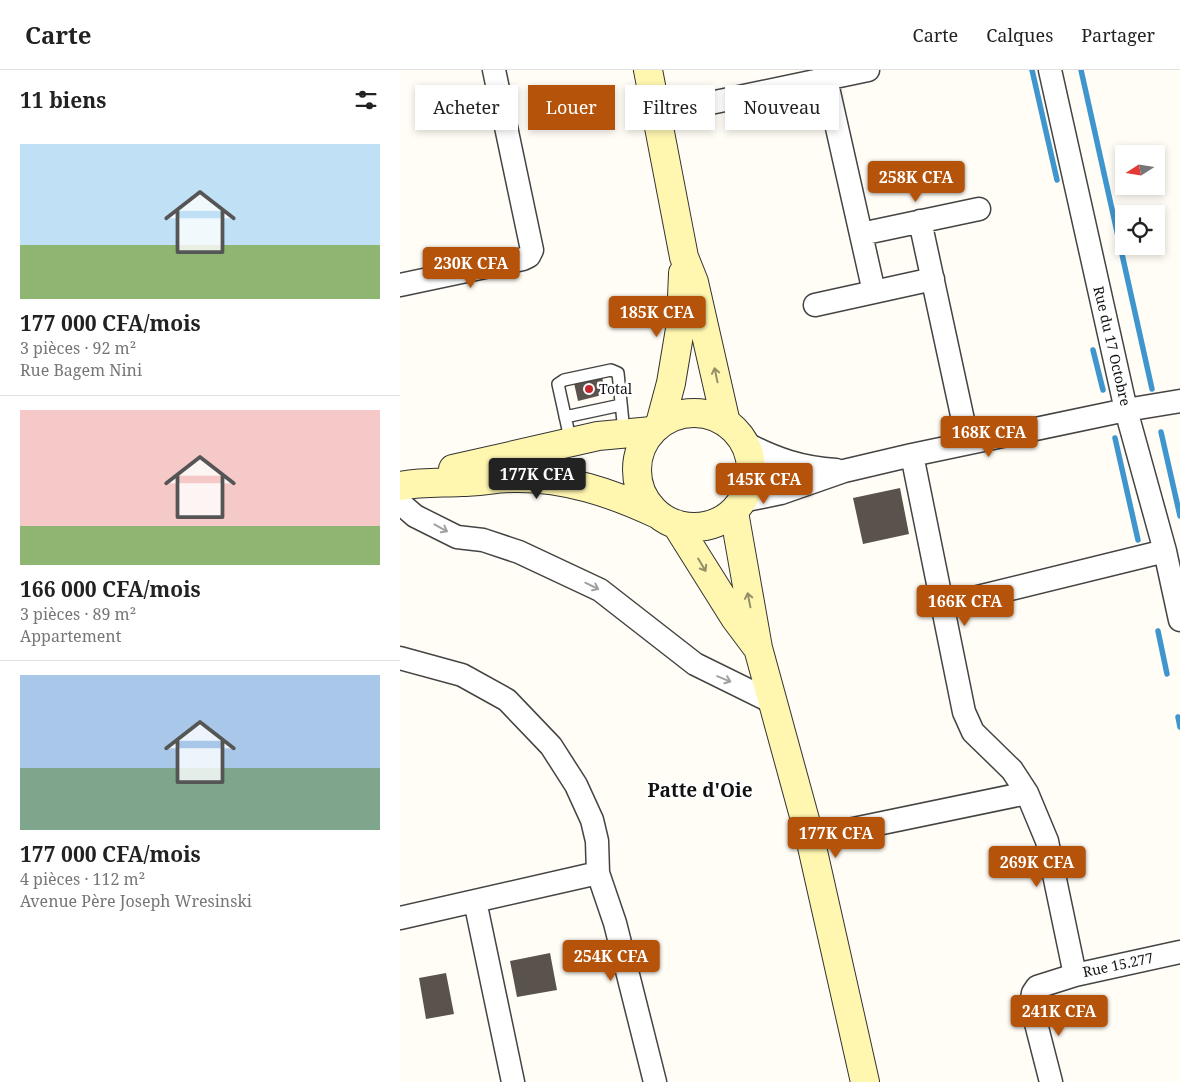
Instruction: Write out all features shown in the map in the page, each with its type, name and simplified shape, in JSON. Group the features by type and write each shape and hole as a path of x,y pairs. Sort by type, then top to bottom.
{"street":[{"path":"400,285 523,259 529,256 532,250 494,70"},
{"path":"648,70 651,85"},
{"path":"715,100 825,74 868,70"},
{"name":"Rue du 17 Octobre","path":"1050,70 1126,410 1177,592 1180,620"},
{"path":"825,74 874,292"},
{"path":"661,130 684,256 697,291 726,423"},
{"path":"861,234 979,208"},
{"path":"920,221 968,443"},
{"path":"656,428 671,383 681,322 684,256"},
{"path":"815,304 933,280"},
{"path":"406,491 514,478 574,484 626,500 668,520 696,527 716,523 738,507 844,471 1126,410 1180,401"},
{"path":"758,648 734,618 668,520 645,498 638,475 638,459 643,444 656,428 675,416 693,413 710,415 726,423 737,432 745,443 750,458 751,473 748,488 738,507 758,648 810,838 865,1082"},
{"path":"406,491 449,470 568,430 624,432 656,428"},
{"path":"745,443 790,464 811,469 844,471"},
{"path":"912,455 941,606 964,712 973,732 1012,770 1027,793 1047,842 1075,975"},
{"path":"406,491 415,516 457,537 483,540 519,552 600,590 695,664 774,703"},
{"path":"941,606 1165,551"},
{"path":"400,658 462,675 507,700 551,746 576,785 592,820 596,841 598,873 615,923 655,1082"},
{"path":"810,838 1027,793"},
{"path":"400,918 598,873"},
{"path":"475,901 514,1082"},
{"name":"Rue 15.277","path":"1051,1082 1031,1004 1033,993 1037,987 1075,975 1180,952"}],"lane":[{"path":"621,405 568,430 558,384 564,380 611,370 618,373 624,432"}],"building":[{"path":"602,377 606,394 578,401 574,383"},
{"path":"900,488 909,534 863,544 853,498"},
{"path":"550,953 557,990 517,997 510,961"},
{"path":"446,973 454,1014 426,1019 419,978"}],"waterway":[{"path":"1032,70 1057,180"},
{"path":"1081,70 1152,389"},
{"path":"1093,350 1103,390"},
{"path":"1161,432 1180,516"},
{"path":"1115,438 1138,540"},
{"path":"1158,631 1167,674"},
{"path":"1178,717 1180,727"}],"place":[{"name":"Total","path":"589,389"}],"district":[{"name":"Patte d'Oie","path":"700,790"}]}
